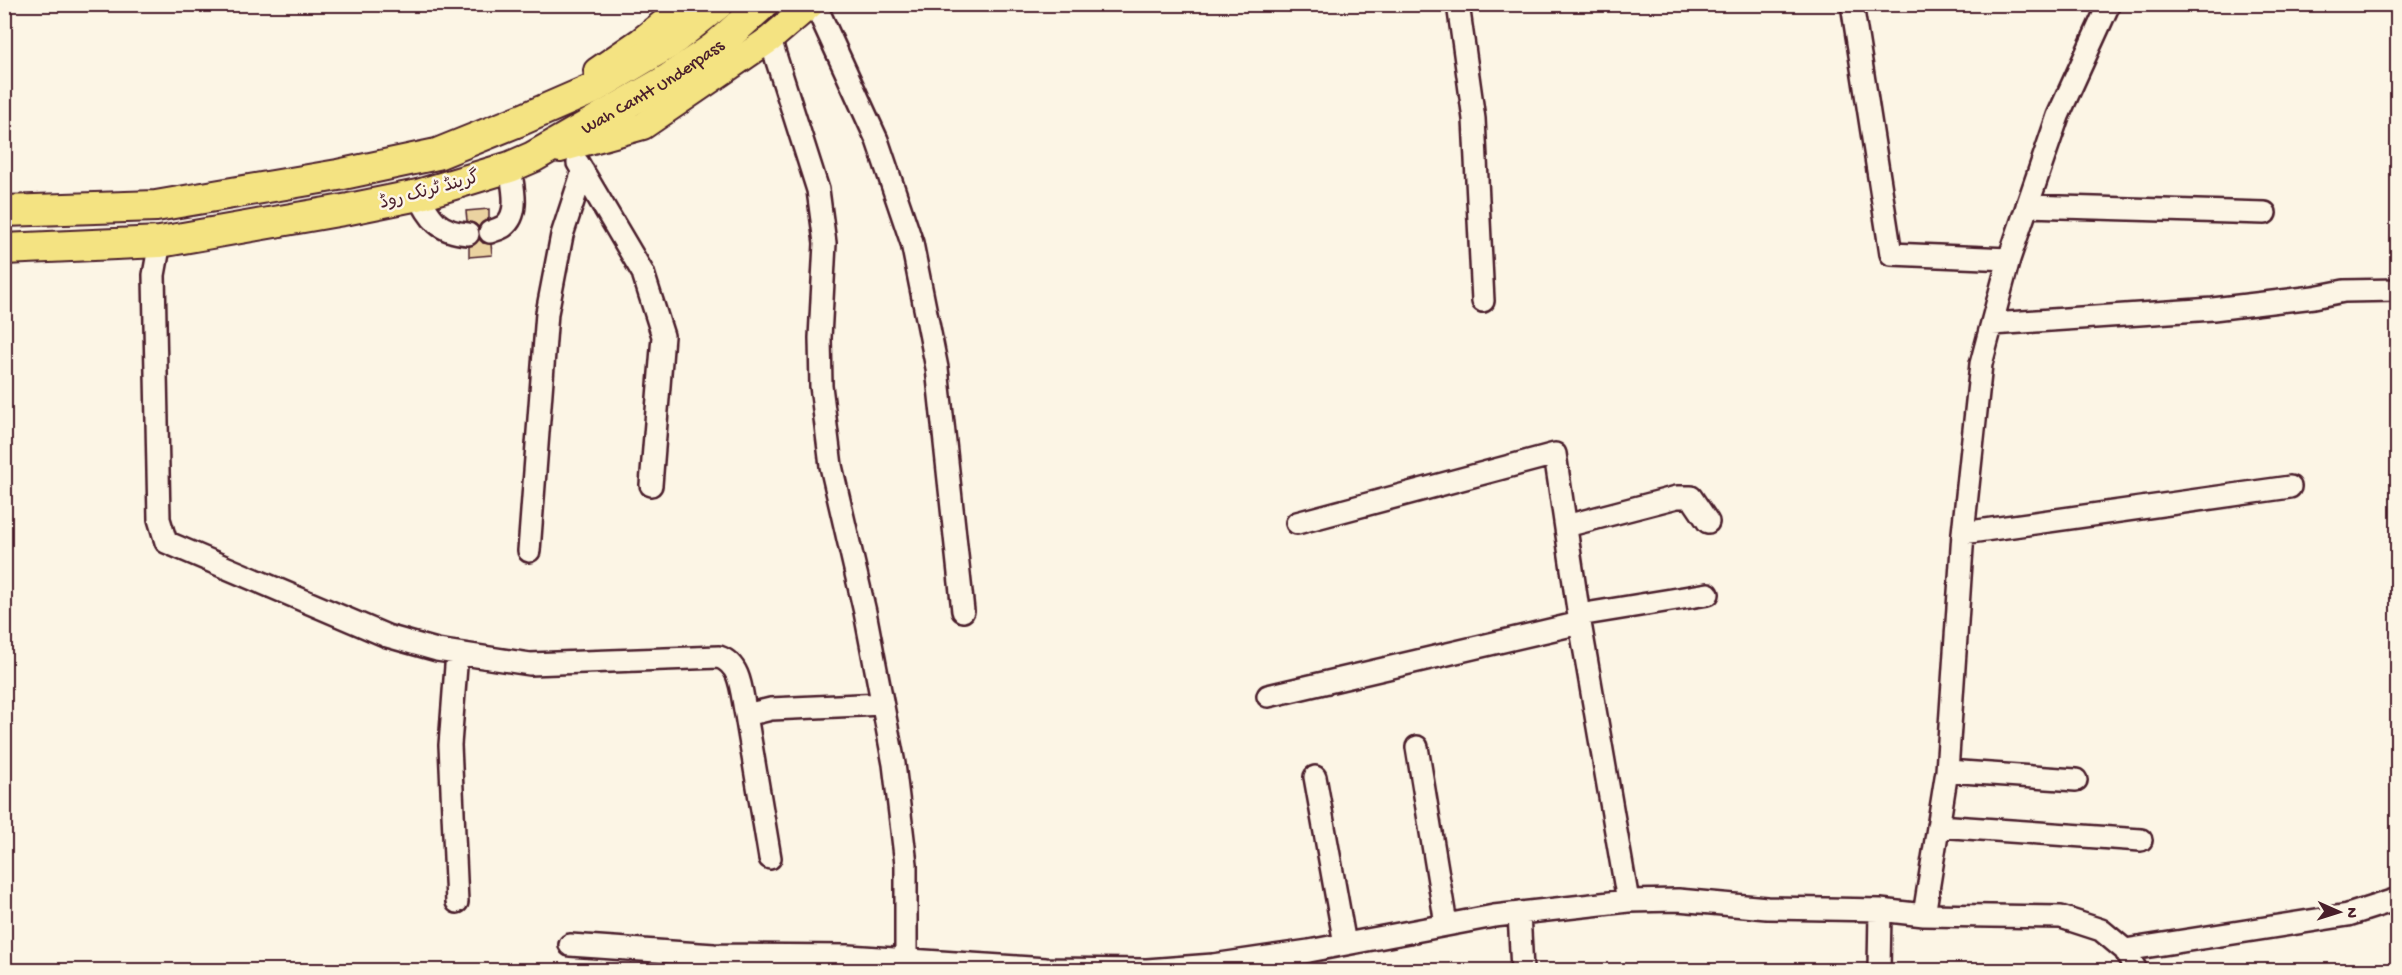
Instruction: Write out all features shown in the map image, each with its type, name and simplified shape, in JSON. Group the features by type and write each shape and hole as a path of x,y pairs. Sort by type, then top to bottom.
{"highway":[{"name":"Wah Cantt Underpass","path":"521,120 590,90 669,43 718,4"},
{"name":"Wah Cantt Underpass","path":"521,162 667,80 715,47 763,4"},
{"name":"گرینڈ ٹرنک روڈ","path":"4,211 156,206 338,175 437,154 521,120"},
{"name":"گرینڈ ٹرنک روڈ","path":"4,249 160,242 418,195 521,162"},
{"path":"156,206 160,242"}],"main road":[{"name":"گرینڈ ٹرنک روڈ","path":"521,120 641,41 687,4"},
{"name":"گرینڈ ٹرنک روڈ","path":"521,162 643,126 770,39 813,4"}],"street":[{"path":"813,4 877,140 912,243 937,368 963,611"},
{"path":"1458,4 1474,119 1483,301"},
{"path":"1852,4 1891,254 2009,259"},
{"path":"1924,915 1947,771 1963,533 1981,364 2009,259 2058,116 2109,4"},
{"path":"770,39 818,190 825,243 820,338 821,386 831,466 865,612 894,764 906,864 906,959"},
{"path":"568,147 643,273 663,336 651,485"},
{"path":"490,232 504,226 512,214 521,162"},
{"path":"529,551 547,314 562,235 583,171"},
{"path":"418,195 429,216 440,227 454,233 468,234"},
{"path":"2027,206 2265,213"},
{"path":"160,242 154,275 159,519 166,542 387,636 457,653 530,664 719,657 730,661 737,672 746,715 770,858"},
{"path":"1992,324 2213,309 2314,297 2344,291 2397,290"},
{"path":"1297,523 1555,454 1580,619 1628,901"},
{"path":"1963,533 2290,487"},
{"path":"1566,526 1677,497 1691,497 1708,522"},
{"path":"1268,696 1580,619 1708,594"},
{"path":"457,653 450,745 457,902"},
{"path":"746,715 771,709 882,704"},
{"path":"1418,747 1446,924"},
{"path":"1947,771 2076,780"},
{"path":"1315,777 1345,944"},
{"path":"1938,826 2141,840"},
{"path":"2125,950 2348,915 2397,899"},
{"path":"570,945 714,963 848,963 906,959 1088,970 1212,968 1446,924 1628,901 1678,900 1767,908 1880,910 1924,915 2061,916 2101,930 2125,950 2136,970"},
{"path":"1879,970 1880,910"},
{"path":"1519,914 1522,970"}],"building":[{"path":"489,209 489,218 479,227 467,221 466,211"},
{"path":"479,239 483,243 491,244 492,255 469,257 469,246"}]}
